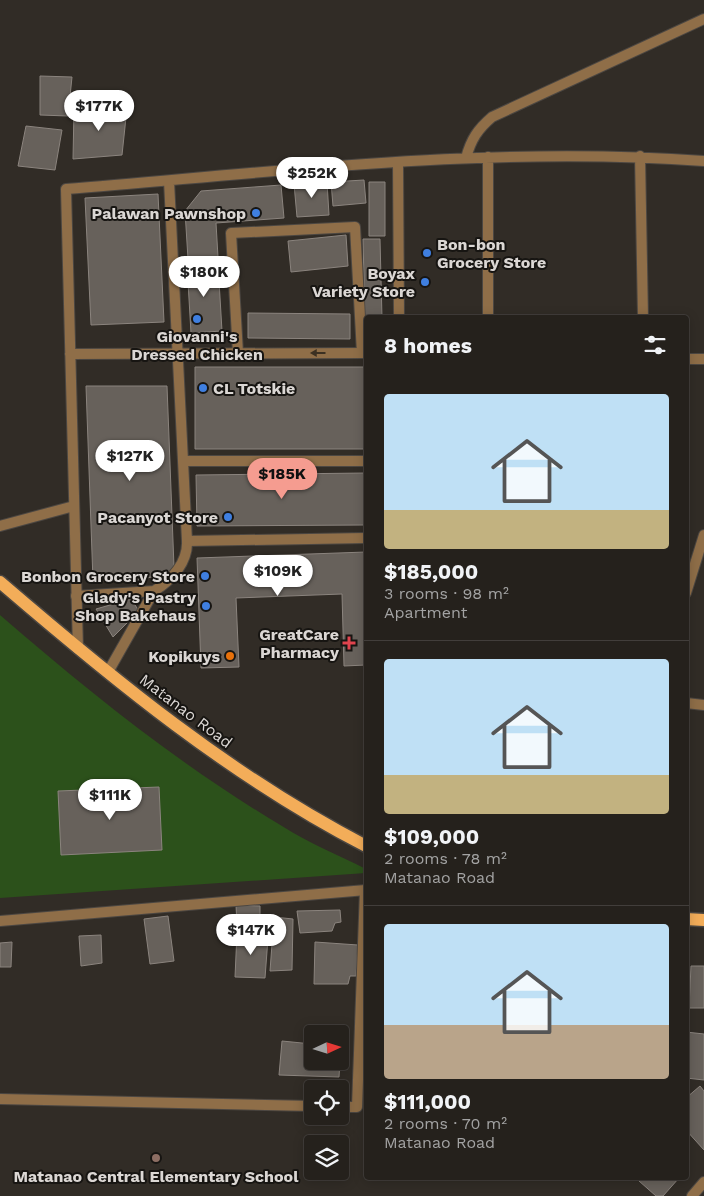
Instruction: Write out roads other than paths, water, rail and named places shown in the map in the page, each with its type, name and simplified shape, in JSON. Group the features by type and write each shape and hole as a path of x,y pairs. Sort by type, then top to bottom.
{"main road":[{"name":"Matanao Road","path":"0,582 78,649 262,787 364,845"},
{"path":"689,919 704,920"}],"street":[{"path":"466,158 470,141 479,128 492,117 704,19"},
{"path":"640,156 643,315"},
{"path":"78,649 66,189 488,157 640,156 704,160"},
{"path":"488,157 488,315"},
{"path":"398,163 398,315"},
{"path":"76,596 154,591 167,583 188,554 169,181"},
{"path":"70,354 364,353 355,227 231,233 238,353"},
{"path":"689,359 704,359"},
{"path":"183,461 364,461"},
{"path":"0,526 74,506"},
{"path":"689,583 704,535"},
{"path":"187,541 364,538"},
{"path":"108,672 154,591"},
{"path":"689,703 704,705"},
{"path":"0,921 364,890"},
{"path":"349,1107 357,1107 364,938"},
{"path":"0,1099 304,1106"},
{"path":"692,1196 704,1182"}],"place":[{"name":"Palawan Pawnshop","path":"256,213"},
{"name":"Bon-bon Grocery Store","path":"427,253"},
{"name":"Boyax Variety Store","path":"425,282"},
{"name":"Giovanni's Dressed Chicken","path":"197,319"},
{"name":"CL Totskie","path":"203,388"},
{"name":"Pacanyot Store","path":"228,517"},
{"name":"Bonbon Grocery Store","path":"205,576"},
{"name":"Glady's Pastry Shop Bakehaus","path":"206,606"},
{"name":"GreatCare Pharmacy","path":"349,643"},
{"name":"Kopikuys","path":"230,656"},
{"name":"Matanao Central Elementary School","path":"156,1158"}]}
